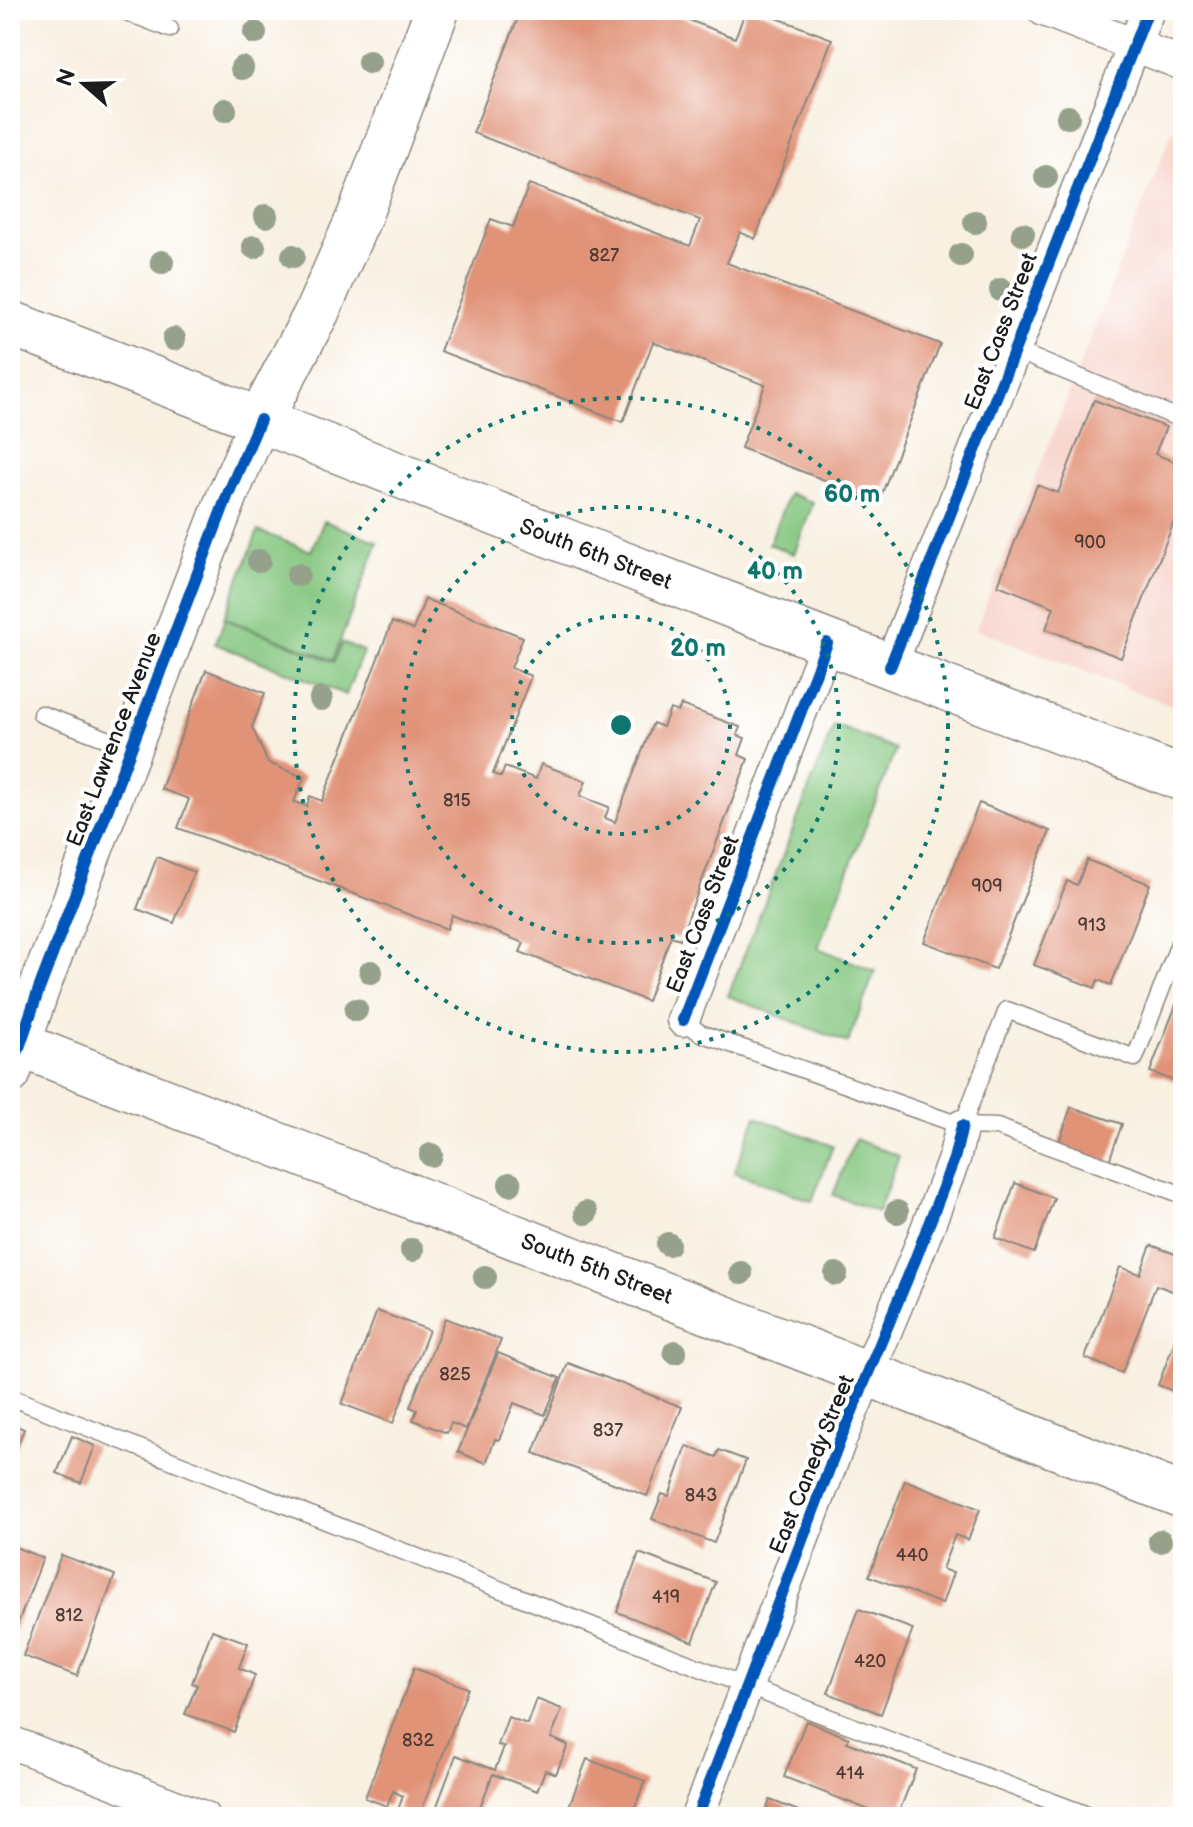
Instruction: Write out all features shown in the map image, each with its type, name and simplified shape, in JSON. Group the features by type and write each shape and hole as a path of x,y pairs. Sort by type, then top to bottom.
{"main road":[{"name":"East Lawrence Avenue","path":"260,420 317,312 359,217 437,10"},
{"name":"South 6th Street","path":"10,323 1183,779"},
{"name":"South 5th Street","path":"13,1053 868,1374 1183,1496"}],"street":[{"path":"1044,10 1183,64"},
{"name":"East Cass Street","path":"890,667 1148,10"},
{"name":"East Lawrence Avenue","path":"13,1053 231,485 260,420"},
{"name":"East Cass Street","path":"683,1020 827,643"},
{"name":"East Canedy Street","path":"697,1817 954,1159 962,1126"},
{"path":"10,1742 203,1817"}],"lane":[{"path":"121,10 170,29"},
{"path":"1014,350 1183,420"},
{"path":"41,714 131,748"},
{"path":"962,1126 1007,1010 1135,1058 1183,933"},
{"path":"683,1020 700,1033 962,1126 997,1127 1183,1195"},
{"path":"10,1397 746,1686 1093,1817"}],"shaded area":[{"path":"1172,131 1183,136 1183,710 976,629"}],"green space":[{"path":"789,493 813,503 794,554 769,544"},
{"path":"324,521 378,542 333,660 224,618 258,531 311,551"},
{"path":"225,619 334,662 342,643 363,651 346,695 215,644"},
{"path":"834,725 896,749 818,948 875,971 848,1043 728,996"},
{"path":"756,1117 833,1146 812,1201 734,1172"},
{"path":"855,1139 899,1156 878,1212 833,1195"}],"building":[{"path":"521,10 663,10 735,38 746,10 756,10 832,39 755,239 740,232 727,263 940,344 879,501 741,448 765,385 653,342 623,422 440,351 491,219 513,227 529,184 690,246 700,220 473,133"},
{"path":"1094,400 1166,427 1155,454 1183,465 1183,498 1121,658 1046,629 1054,607 998,585 1037,485 1058,493"},
{"path":"425,599 523,637 511,668 531,676 493,774 501,777 505,767 536,779 541,764 586,781 580,796 609,807 605,818 615,822 653,723 663,727 670,709 678,712 681,705 740,727 737,735 745,738 739,755 748,759 680,939 671,936 647,1001 520,952 524,943 452,915 447,929 178,828 189,799 161,789 206,670 265,693 252,727 268,763 304,777 294,802 307,806 310,796 322,801 392,622 413,630"},
{"path":"979,803 1050,831 995,969 924,942"},
{"path":"157,857 194,872 174,923 137,909"},
{"path":"1087,860 1150,884 1111,985 1098,980 1095,988 1034,965 1067,881 1077,885"},
{"path":"1183,987 1183,1084 1150,1072"},
{"path":"1071,1107 1122,1124 1108,1164 1058,1145"},
{"path":"1015,1183 1054,1198 1034,1253 995,1238"},
{"path":"1151,1245 1183,1257 1183,1295 1156,1285 1122,1373 1085,1358 1120,1267 1140,1274"},
{"path":"377,1311 429,1330 393,1423 342,1404"},
{"path":"445,1318 501,1340 466,1429 451,1423 447,1433 413,1420 417,1410 410,1407"},
{"path":"1183,1320 1183,1395 1158,1385"},
{"path":"498,1353 560,1378 545,1415 514,1403 486,1463 458,1452"},
{"path":"568,1363 682,1407 647,1496 534,1453"},
{"path":"10,1423 24,1429 10,1465"},
{"path":"72,1436 95,1446 81,1483 57,1473"},
{"path":"687,1446 716,1457 719,1450 746,1460 714,1543 652,1519 662,1494 669,1496"},
{"path":"905,1480 980,1509 968,1540 955,1535 942,1569 953,1573 942,1604 869,1576"},
{"path":"10,1545 43,1558 10,1644"},
{"path":"639,1553 716,1582 693,1642 617,1612"},
{"path":"61,1555 115,1575 77,1676 23,1656"},
{"path":"859,1609 913,1629 881,1714 828,1693"},
{"path":"212,1630 248,1643 239,1668 255,1675 234,1732 185,1714 197,1685 192,1683"},
{"path":"414,1668 468,1688 419,1817 398,1810 403,1796 393,1791 387,1806 365,1798"},
{"path":"536,1699 562,1709 551,1738 568,1745 556,1774 545,1770 537,1791 493,1774 476,1817 441,1817 434,1814 456,1755 495,1770 504,1747 498,1745 508,1717 527,1724"},
{"path":"806,1721 849,1738 847,1742 916,1769 897,1817 887,1817 784,1777"},
{"path":"587,1759 645,1781 631,1817 565,1817"},
{"path":"770,1800 814,1817 764,1817"}],"cycle path":[{"path":"890,667 1148,10"},
{"path":"10,1074 39,989 228,494 260,420"},
{"path":"683,1020 827,643"},
{"path":"697,1817 840,1440 954,1159 962,1126"}]}
